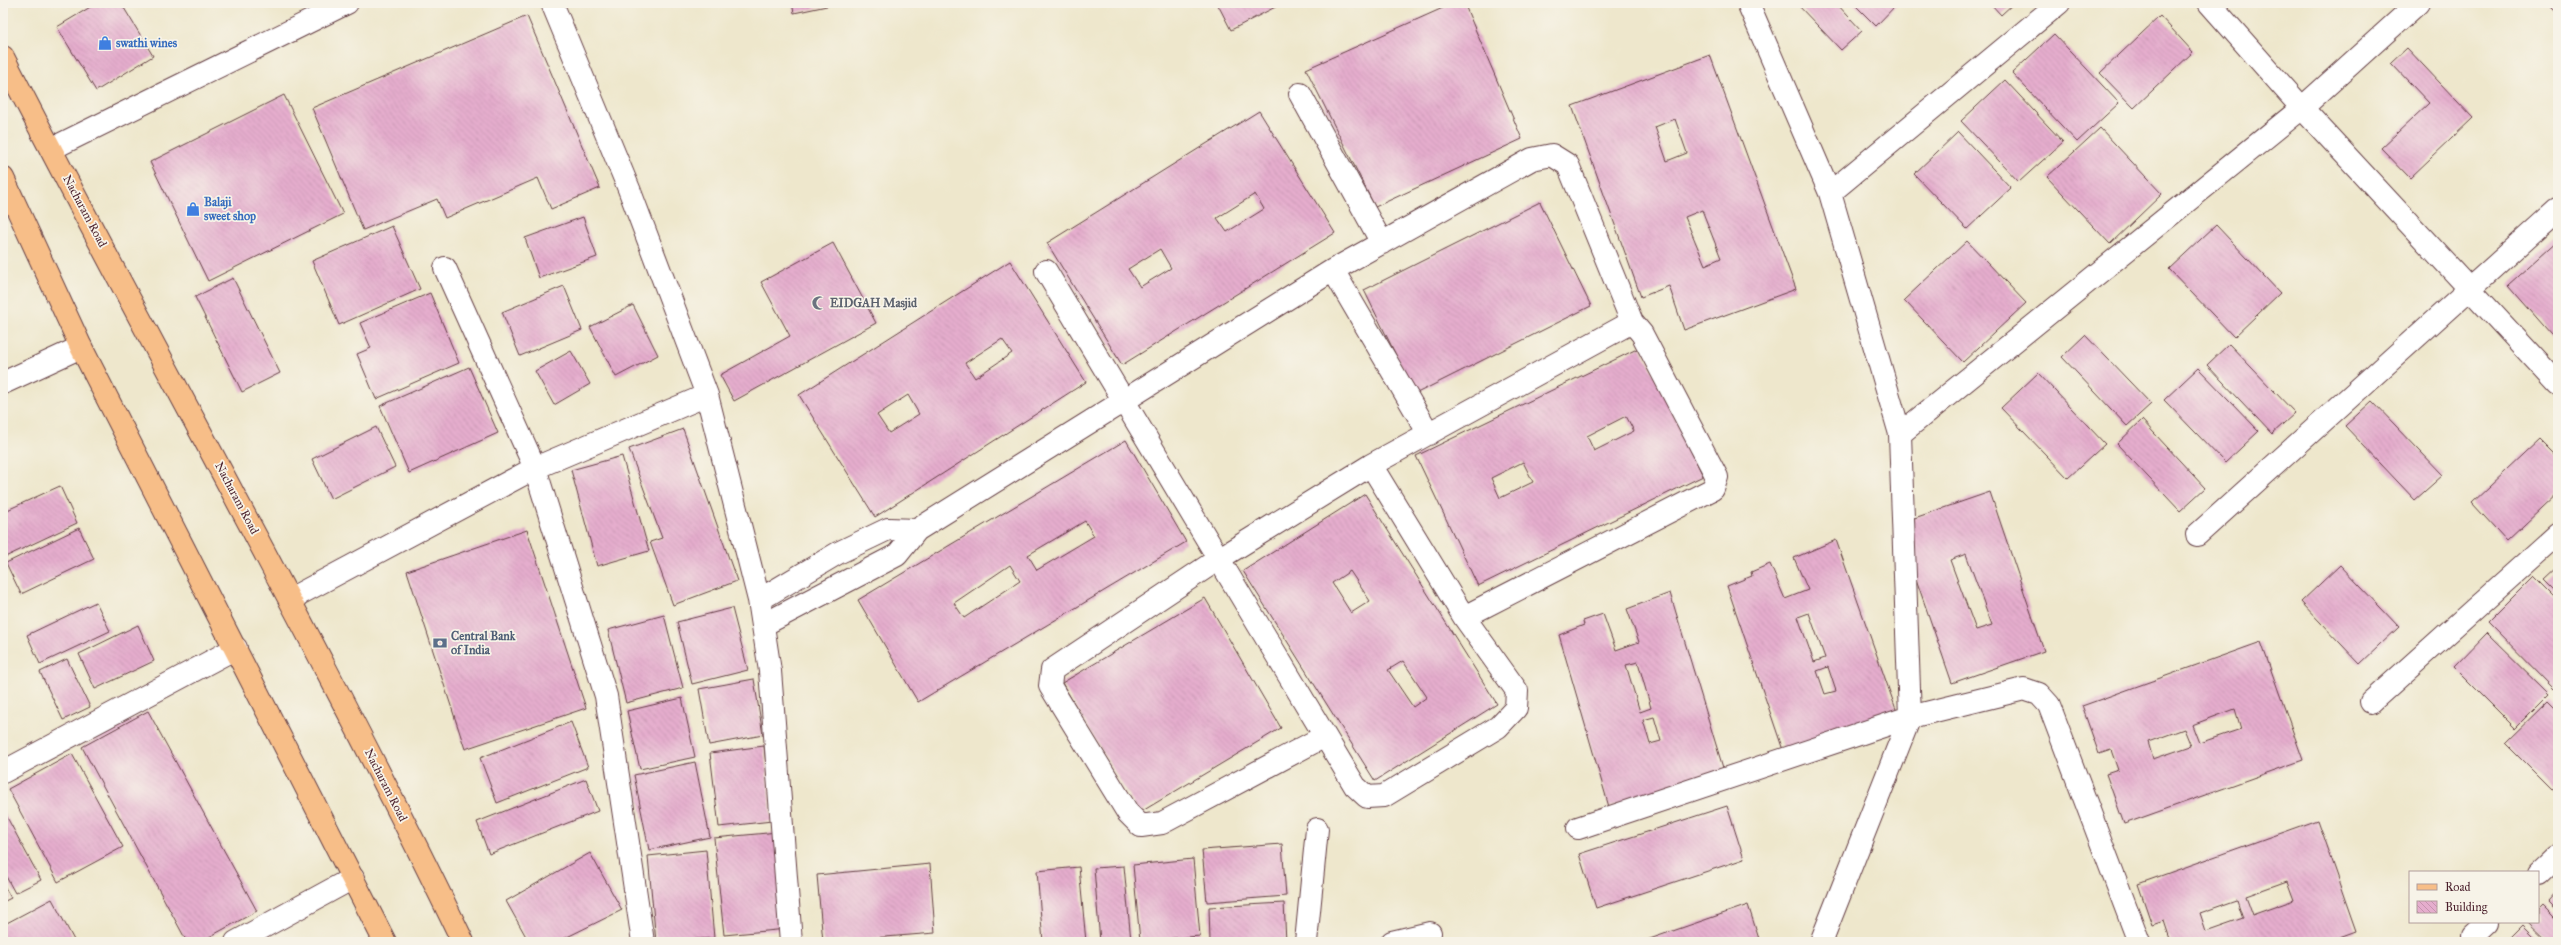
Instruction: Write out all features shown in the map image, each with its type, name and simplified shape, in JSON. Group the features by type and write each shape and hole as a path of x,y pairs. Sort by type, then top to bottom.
{"main road":[{"name":"Nacharam Road","path":"3,57 290,598 413,837 463,942"},
{"path":"3,178 81,347 386,942"}],"street":[{"path":"51,148 347,3"},
{"path":"552,3 629,189 707,395 759,600 763,625 770,671 791,942"},
{"path":"1748,3 1830,193 1900,434 1910,717 1821,942"},
{"path":"1830,193 2059,3"},
{"path":"2209,3 2302,108 2470,287 2558,384"},
{"path":"1900,434 2302,108 2418,3"},
{"path":"1300,94 1382,243"},
{"path":"763,625 898,555 917,530 1333,270 1532,160 1552,155 1568,165 1632,322 1642,334 1717,477 1713,489 1464,617"},
{"path":"2197,535 2558,209"},
{"path":"445,268 535,468 606,696 643,942"},
{"path":"1333,270 1429,434"},
{"path":"1046,271 1123,402 1220,558 1356,786 1367,797 1384,796 1498,727 1516,708 1517,691 1464,617 1371,465"},
{"path":"1326,736 1162,823 1141,826 1128,813 1050,686 1052,670 1220,558 1371,465 1632,322"},
{"path":"3,383 81,347"},
{"path":"290,598 535,468 707,395"},
{"path":"759,600 838,553 888,528 917,530"},
{"path":"2371,702 2558,534"},
{"path":"3,772 236,648"},
{"path":"1578,828 1910,717 2024,689 2040,694 2049,705 2139,942"},
{"path":"1306,942 1317,829"},
{"path":"2539,874 2558,856"},
{"path":"236,942 353,878"},
{"path":"2472,937 2487,923"},
{"path":"1392,942 1430,933"}],"building":[{"path":"97,3 121,3 153,56 96,91 57,27"},
{"path":"792,3 836,3 836,4 794,13"},
{"path":"1217,3 1283,3 1231,30"},
{"path":"1454,3 1464,3 1522,139 1375,207 1306,69"},
{"path":"1796,3 1836,3 1862,31 1841,50"},
{"path":"1853,3 1898,3 1876,26"},
{"path":"1990,3 2014,3 2001,15"},
{"path":"2549,3 2558,3 2558,12"},
{"path":"527,16 600,188 551,209 538,178 445,218 437,199 363,230 312,108"},
{"path":"2160,16 2193,52 2134,108 2100,73"},
{"path":"2054,34 2119,103 2077,142 2012,73"},
{"path":"2407,48 2473,118 2410,178 2381,148 2429,103 2391,63"},
{"path":"1710,55 1796,289 1684,330 1669,286 1641,297 1572,106","holes":["1675,119 1687,153 1667,161 1655,127","1702,210 1721,258 1705,265 1685,217"]},
{"path":"2005,80 2063,142 2019,182 1961,121"},
{"path":"284,95 343,214 208,281 150,162"},
{"path":"1259,111 1335,233 1122,365 1047,243","holes":["1255,194 1264,209 1227,232 1217,218","1160,249 1171,268 1140,287 1128,269"]},
{"path":"2100,128 2162,194 2110,244 2047,177"},
{"path":"1958,132 2011,188 1967,229 1914,174"},
{"path":"1540,202 1591,306 1415,394 1364,290"},
{"path":"583,217 597,257 539,278 525,238"},
{"path":"2216,225 2280,293 2234,337 2169,269"},
{"path":"392,226 420,289 339,325 312,261"},
{"path":"2558,240 2558,342 2508,285"},
{"path":"1967,241 2026,303 1963,362 1904,300"},
{"name":"EIDGAH Masjid","path":"833,243 876,323 734,401 720,375 790,336 761,282"},
{"path":"1010,261 1086,382 875,517 799,395","holes":["1002,339 1012,353 975,378 965,363","908,395 919,414 889,433 877,415"]},
{"path":"233,278 280,373 242,392 195,297"},
{"path":"564,286 582,330 520,356 502,312"},
{"path":"430,293 459,363 376,399 357,354 371,348 360,323"},
{"path":"633,305 658,355 616,377 590,327"},
{"path":"2085,335 2151,404 2127,426 2062,357"},
{"path":"2229,344 2295,413 2272,434 2207,365"},
{"path":"1641,347 1703,476 1478,586 1416,456","holes":["1626,416 1634,431 1594,451 1587,436","1523,462 1533,482 1500,498 1491,478"]},
{"path":"571,351 590,384 554,405 535,371"},
{"path":"469,367 498,433 409,473 380,406"},
{"path":"2198,368 2259,431 2225,463 2164,400"},
{"path":"2038,373 2105,444 2068,478 2001,408"},
{"path":"2372,401 2443,475 2415,500 2345,426"},
{"path":"2142,420 2205,488 2180,511 2117,444"},
{"path":"376,427 395,467 331,499 312,459"},
{"path":"683,429 737,581 673,605 650,542 662,538 629,449"},
{"path":"2540,439 2558,457 2558,493 2507,541 2472,503"},
{"path":"1126,440 1186,542 918,702 858,600","holes":["1085,521 1094,536 1037,570 1028,555","1010,565 1020,581 964,618 954,603"]},
{"path":"622,456 649,551 597,566 571,470"},
{"path":"60,486 77,523 3,558 3,512"},
{"path":"1990,492 2044,651 1952,683 1897,524","holes":["1966,554 1992,625 1976,630 1950,560"]},
{"path":"1365,494 1497,704 1375,781 1243,571","holes":["1350,571 1370,601 1351,613 1332,583","1403,661 1427,697 1413,707 1388,670"]},
{"path":"79,528 94,559 21,594 6,563"},
{"path":"527,530 586,708 465,749 407,571"},
{"path":"1836,540 1898,715 1785,756 1727,586 1752,576 1751,572 1770,564 1785,599 1808,590 1794,558","holes":["1809,613 1825,658 1814,662 1798,617","1828,667 1836,691 1825,694 1817,671"]},
{"path":"2340,565 2399,627 2360,664 2301,602"},
{"path":"2558,567 2558,594 2544,580"},
{"path":"2534,576 2558,600 2558,685 2554,689 2488,622"},
{"path":"1670,593 1724,771 1609,807 1559,635 1584,625 1583,621 1603,614 1616,650 1639,642 1627,609","holes":["1638,662 1651,708 1640,712 1626,665","1654,717 1661,741 1650,744 1643,720"]},
{"path":"1205,598 1281,728 1139,813 1062,683"},
{"path":"96,602 110,631 40,664 27,635"},
{"path":"732,608 748,670 692,684 677,622"},
{"path":"664,615 683,688 626,703 608,630"},
{"path":"138,625 154,661 95,689 79,654"},
{"path":"2487,633 2549,694 2515,728 2454,667"},
{"path":"2261,642 2303,760 2124,824 2106,774 2118,770 2111,750 2099,754 2082,706","holes":["2235,709 2241,729 2199,743 2192,725","2184,729 2191,746 2153,759 2148,742"]},
{"path":"67,659 90,707 63,720 40,672"},
{"path":"754,679 763,735 709,745 699,689"},
{"path":"682,698 695,757 640,769 627,711"},
{"path":"2548,701 2558,711 2558,796 2505,743"},
{"path":"148,711 257,911 200,942 187,942 82,747"},
{"path":"571,722 588,767 497,803 480,758"},
{"path":"764,746 772,821 719,827 710,753"},
{"path":"72,754 123,847 58,882 8,789"},
{"path":"695,762 710,837 649,850 634,775"},
{"path":"586,779 598,811 489,854 477,822"},
{"path":"1727,806 1744,859 1596,908 1579,854"},
{"path":"3,810 41,880 15,893 3,871"},
{"path":"2317,820 2356,931 2326,942 2171,942 2164,921 2152,925 2138,884","holes":["2287,881 2294,900 2252,915 2245,896","2237,900 2243,918 2206,931 2200,913"]},
{"path":"778,832 787,929 724,935 714,838"},
{"path":"1282,844 1286,896 1207,902 1202,850"},
{"path":"706,850 714,938 656,942 648,856"},
{"path":"590,853 622,910 557,942 529,942 506,901"},
{"path":"1193,859 1200,936 1140,941 1133,865"},
{"path":"930,864 935,933 823,942 817,875"},
{"path":"1124,866 1131,941 1100,942 1094,868"},
{"path":"1079,867 1086,942 1043,942 1037,871"},
{"path":"3,884 11,898 3,902"},
{"path":"2558,890 2558,913 2547,902"},
{"path":"52,899 75,942 3,942 3,925"},
{"path":"1284,903 1286,942 1210,942 1209,907"},
{"path":"1748,905 1760,942 1641,942"},
{"path":"2542,905 2558,921 2558,942 2549,942 2529,923 2539,923 2539,908"},
{"path":"2523,925 2540,942 2506,942"}],"place":[{"name":"swathi wines","path":"105,43"},
{"name":"Balaji sweet shop","path":"193,209"},
{"name":"EIDGAH Masjid","path":"819,303"},
{"name":"Central Bank of India","path":"440,643"}]}
